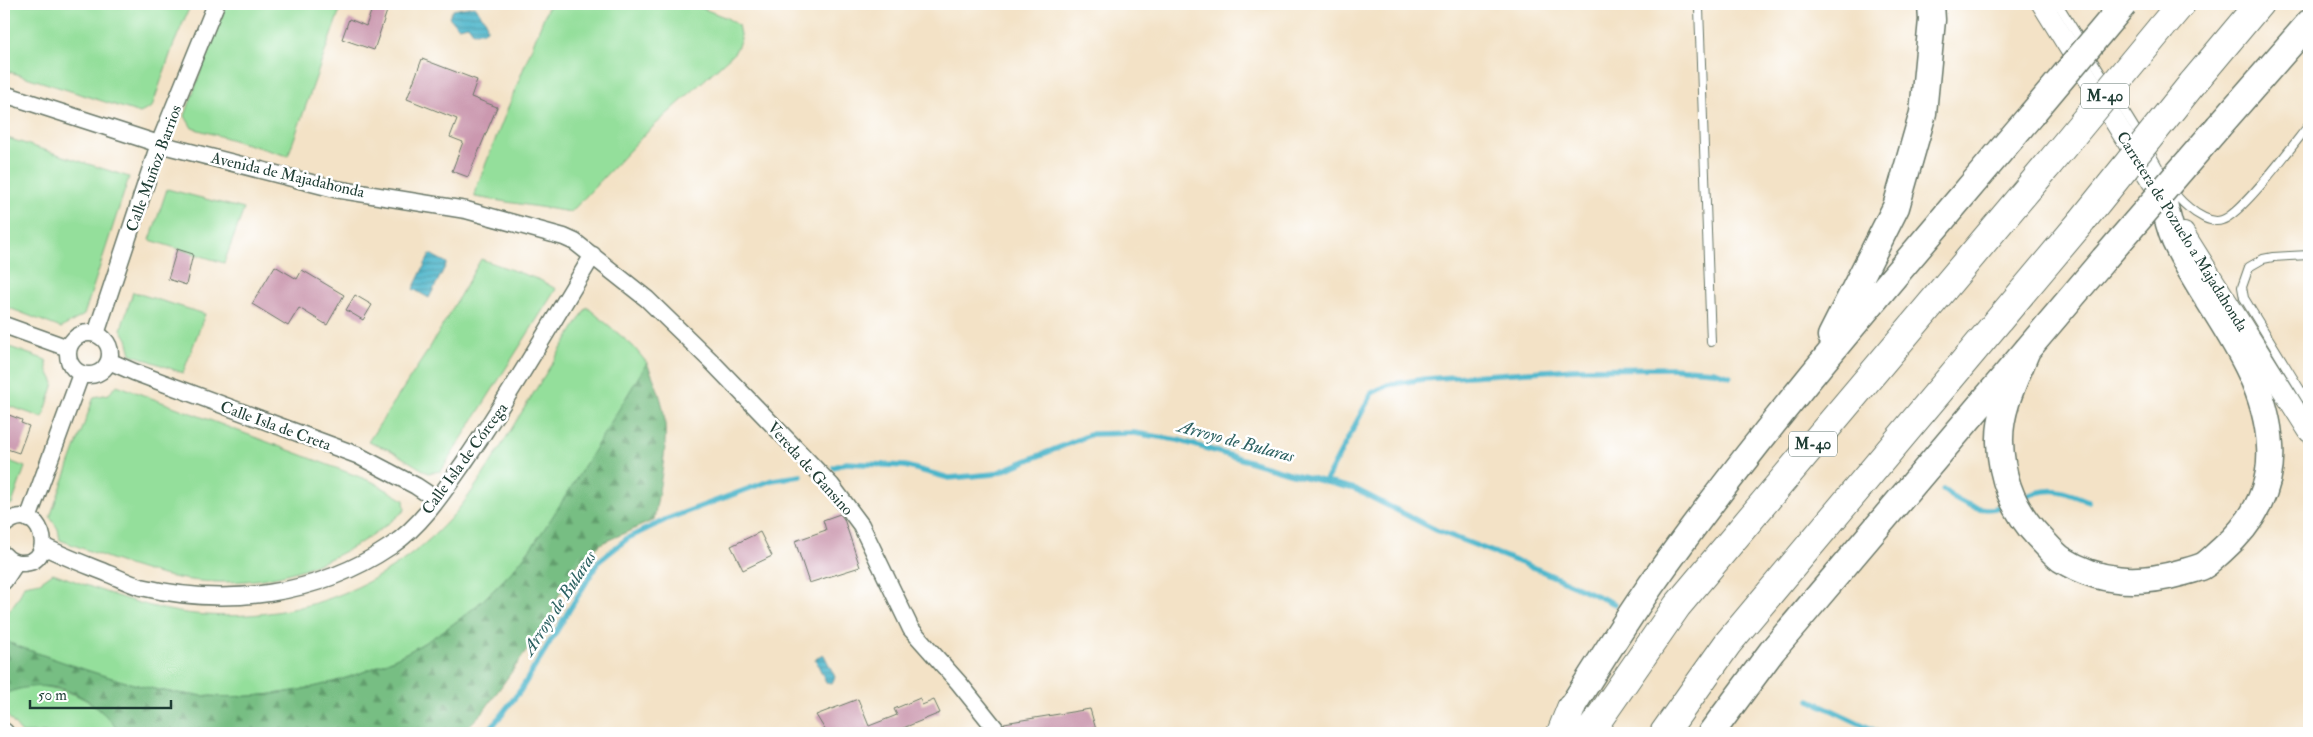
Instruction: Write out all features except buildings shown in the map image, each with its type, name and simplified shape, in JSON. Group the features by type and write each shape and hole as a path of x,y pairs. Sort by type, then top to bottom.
{"highway":[{"path":"1805,385 1896,207 1923,113 1932,20 1931,4"},
{"path":"1561,733 1571,708 1650,586 1738,469 1805,385 2124,4"},
{"name":"M-40","path":"1589,733 1677,606 2181,4"},
{"path":"1664,733 1728,643 2082,221 2259,4"},
{"path":"1712,733 1772,651 2104,259 2309,23"},
{"path":"2027,350 2008,395 2002,418 2000,441 2002,463 2007,487 2024,522 2060,558 2104,577 2130,581 2154,580 2203,566 2239,536 2254,515 2264,494 2271,467 2267,420 2250,369 2175,241 2162,198"}],"street":[{"name":"Calle Muñoz Barrios","path":"96,334 159,144 216,4"},
{"name":"Carretera de Pozuelo a Majadahonda","path":"2042,4 2309,432"},
{"name":"Avenida de Majadahonda","path":"4,94 159,144 335,189 466,210 564,237 575,242"},
{"name":"Vereda de Gansino","path":"575,242 647,299 711,360 831,485 862,525 911,629 959,683 999,733"},
{"name":"Calle Isla de Córcega","path":"43,546 139,586 187,595 228,597 268,594 306,584 346,570 392,546 437,500 498,413 593,255"},
{"path":"4,325 68,348"},
{"path":"79,334 96,334 108,345 109,361 98,374 81,374 69,364 68,348 79,334"},
{"name":"Calle Isla de Creta","path":"109,361 357,455 416,486 437,500"},
{"path":"28,519 81,374"},
{"path":"4,525 10,520 28,519 41,530 43,546 33,560 24,563 10,559 4,581"}],"lane":[{"path":"2058,4 2177,195 2200,216 2221,221 2233,215 2309,125"},
{"path":"1699,8 1711,342"},
{"path":"2309,255 2263,259 2249,267 2242,287 2244,298 2309,404"}],"green space":[{"path":"4,4 191,4 173,46 152,107 140,113 4,70"},
{"path":"227,4 342,4 288,156 192,128 185,116 208,50"},
{"path":"549,4 691,4 727,18 738,25 741,39 735,52 643,136 571,212 475,197 475,191"},
{"path":"4,137 129,177 84,315 61,328 4,306"},
{"path":"167,189 244,209 224,263 150,240"},
{"path":"481,259 540,280 556,289 441,471 428,473 390,450 368,442 429,349"},
{"path":"133,292 205,314 183,373 131,354 127,339 121,329"},
{"path":"587,307 633,346 647,363 570,491 537,540 519,563 482,601 441,633 395,658 347,678 296,690 245,696 193,695 141,686 63,662 4,639 4,618 19,597 24,585 40,582 53,573 115,596 147,605 179,612 218,616 257,614 294,608 331,598 366,583 399,563 430,539 457,511 488,468"},
{"path":"4,345 46,360 48,371 54,383 43,418 4,404"},
{"path":"647,363 661,400 665,423 664,459 654,520 602,543 579,563 559,595 546,628 530,646 483,712 462,733 120,733 97,707 69,691 54,687 38,686 4,694 4,639 20,647 114,679 141,686 193,695 245,696 296,690 347,678 395,658 441,633 482,601 519,563 536,541 580,473"},
{"path":"117,385 373,482 404,500 405,510 380,530 353,547 325,561 267,578 236,582 204,581 157,574 60,540 58,529 50,517 94,397 109,394"},
{"path":"4,459 25,467 12,504 4,506"},
{"path":"38,686 74,694 85,699 103,713 120,733 22,733 4,712 4,694 20,687"}],"water":[{"path":"474,6 486,21 487,29 483,32 473,32 468,25 458,27 449,17 453,10"},
{"path":"430,254 447,263 429,298 413,289"},
{"path":"824,655 835,677 832,683 826,682 815,659"}],"waterway":[{"path":"1325,482 1372,393 1388,385 1424,379 1575,369 1672,368 1714,371 1730,376"},
{"name":"Arroyo de Bularas","path":"834,467 846,463 905,466 949,478 994,474 1092,434 1134,433 1178,440 1289,473 1355,489 1436,530 1537,569 1615,604"},
{"name":"Arroyo de Bularas","path":"487,733 520,691 599,561 628,538 667,519 772,480 801,476"},
{"path":"1943,490 1971,506 1986,509 2002,506"},
{"path":"2024,497 2042,491 2056,491 2088,501"},
{"name":"Arroyo de Bularas","path":"1810,700 1880,733"}]}
